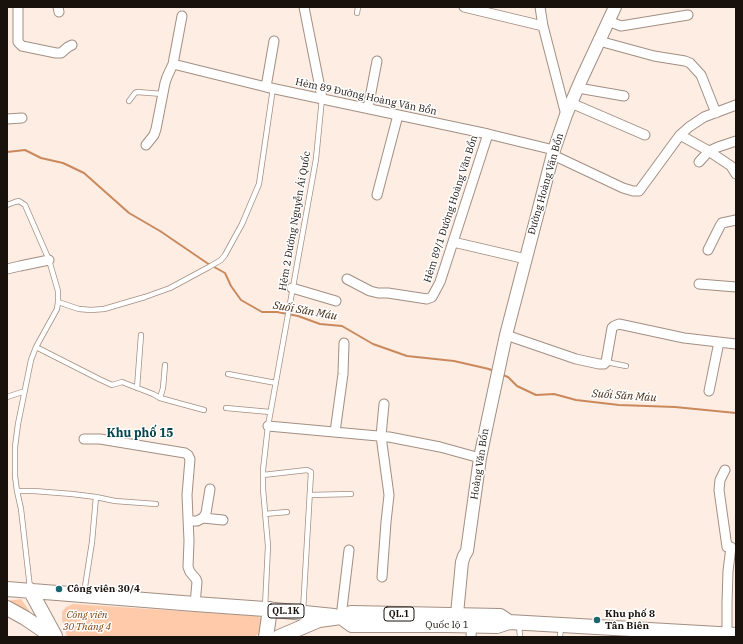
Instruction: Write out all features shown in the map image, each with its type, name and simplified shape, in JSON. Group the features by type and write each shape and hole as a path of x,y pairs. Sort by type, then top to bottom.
{"main road":[{"name":"Đường Hoàng Văn Bổn","path":"498,373 506,335 553,153 566,115 615,7"},
{"name":"Hoàng Văn Bổn","path":"465,622 462,562 467,551 480,458 498,373"},
{"name":"QL.1K","path":"7,589 268,609 341,617"},
{"path":"30,590 54,637"},
{"path":"7,608 54,637"},
{"path":"266,637 268,609"},
{"path":"279,637 319,620 341,617"},
{"name":"Quốc lộ 1","path":"341,617 352,625 465,622 497,626 514,622 560,631 612,630 652,633 732,635"}],"street":[{"path":"18,7 18,42 22,46 56,54 61,53 72,45"},
{"path":"304,7 322,98"},
{"path":"464,7 544,26"},
{"path":"540,7 566,115"},
{"path":"608,21 621,26 688,15"},
{"path":"146,145 154,135 156,129 166,77 173,64 182,16"},
{"path":"269,87 274,41"},
{"path":"599,41 654,56 690,63 701,75 716,113"},
{"path":"368,108 377,61"},
{"name":"Hẻm 89 Đường Hoàng Văn Bổn","path":"173,64 269,87 488,134 553,153 623,188 633,191 639,191 680,135"},
{"path":"578,88 624,96"},
{"path":"571,104 645,134"},
{"path":"736,105 704,118 689,127 680,135 709,151 730,166 736,174"},
{"path":"377,195 398,115"},
{"path":"7,119 22,118"},
{"name":"Hẻm 89/1 Đường Hoàng Văn Bổn","path":"347,279 370,291 378,293 388,293 427,299 432,297 440,282 488,134"},
{"path":"699,162 709,151 736,141"},
{"path":"708,250 722,223 736,220"},
{"path":"453,242 526,259"},
{"path":"7,269 49,260"},
{"path":"699,284 736,287"},
{"path":"292,288 336,301"},
{"path":"506,335 576,359 599,364 604,364 606,362 612,328 619,324 684,338 736,344"},
{"path":"709,391 720,342"},
{"path":"335,432 343,374 344,343"},
{"path":"382,577 389,495 381,436 384,404"},
{"path":"268,426 389,437 440,447 480,458"},
{"path":"84,439 100,439 185,453 188,455 190,459 187,495 189,541 188,567 197,582 195,604"},
{"path":"725,470 720,480 719,490 729,547 727,603 732,635"},
{"path":"203,518 206,513 210,489"},
{"path":"188,521 197,521 203,518 223,520"},
{"path":"341,617 349,550"}],"lane":[{"path":"357,13 358,7"},
{"path":"58,302 79,309 104,309 170,288 221,260 242,224 259,184 269,87"},
{"path":"129,101 137,92 163,94"},
{"name":"Hẻm 2 Đường Nguyễn Ái Quốc","path":"268,609 268,546 263,475 268,426 316,159 322,98"},
{"path":"7,205 19,201 25,205 49,260 58,291 57,309 36,347 31,360 15,447 15,476 21,508 30,590"},
{"path":"137,388 141,335"},
{"path":"36,347 112,384 122,382 160,398 204,410"},
{"path":"606,362 626,366"},
{"path":"160,398 163,388 165,365"},
{"path":"228,374 276,383"},
{"path":"7,397 25,391"},
{"path":"226,408 270,412"},
{"path":"263,475 307,470 312,474 303,613"},
{"path":"17,491 34,491 115,501 156,504"},
{"path":"310,495 352,494"},
{"path":"80,595 92,542 96,498"},
{"path":"265,514 287,512"},
{"path":"514,622 520,637"}],"green space":[{"path":"21,599 38,623 7,601"},
{"name":"Công viên 30 Tháng 4","path":"73,604 258,616 262,619 260,633 254,637 67,637 62,620 62,612 66,607"}],"waterway":[{"name":"Suối Săn Máu","path":"7,152 25,150 41,158 63,163 84,173 129,213 225,273 231,286 241,300 262,312 277,312 298,316 320,324 342,326 373,344 407,356 454,361 493,371"},
{"name":"Suối Săn Máu","path":"503,375 508,377 517,386 536,395 554,394 576,400 619,405 675,407 736,413"}],"place":[{"name":"Công viên 30/4","path":"59,589"},
{"name":"Khu phố 8 Tân Biên","path":"597,620"}],"district":[{"name":"Khu phố 15","path":"140,434"}]}
